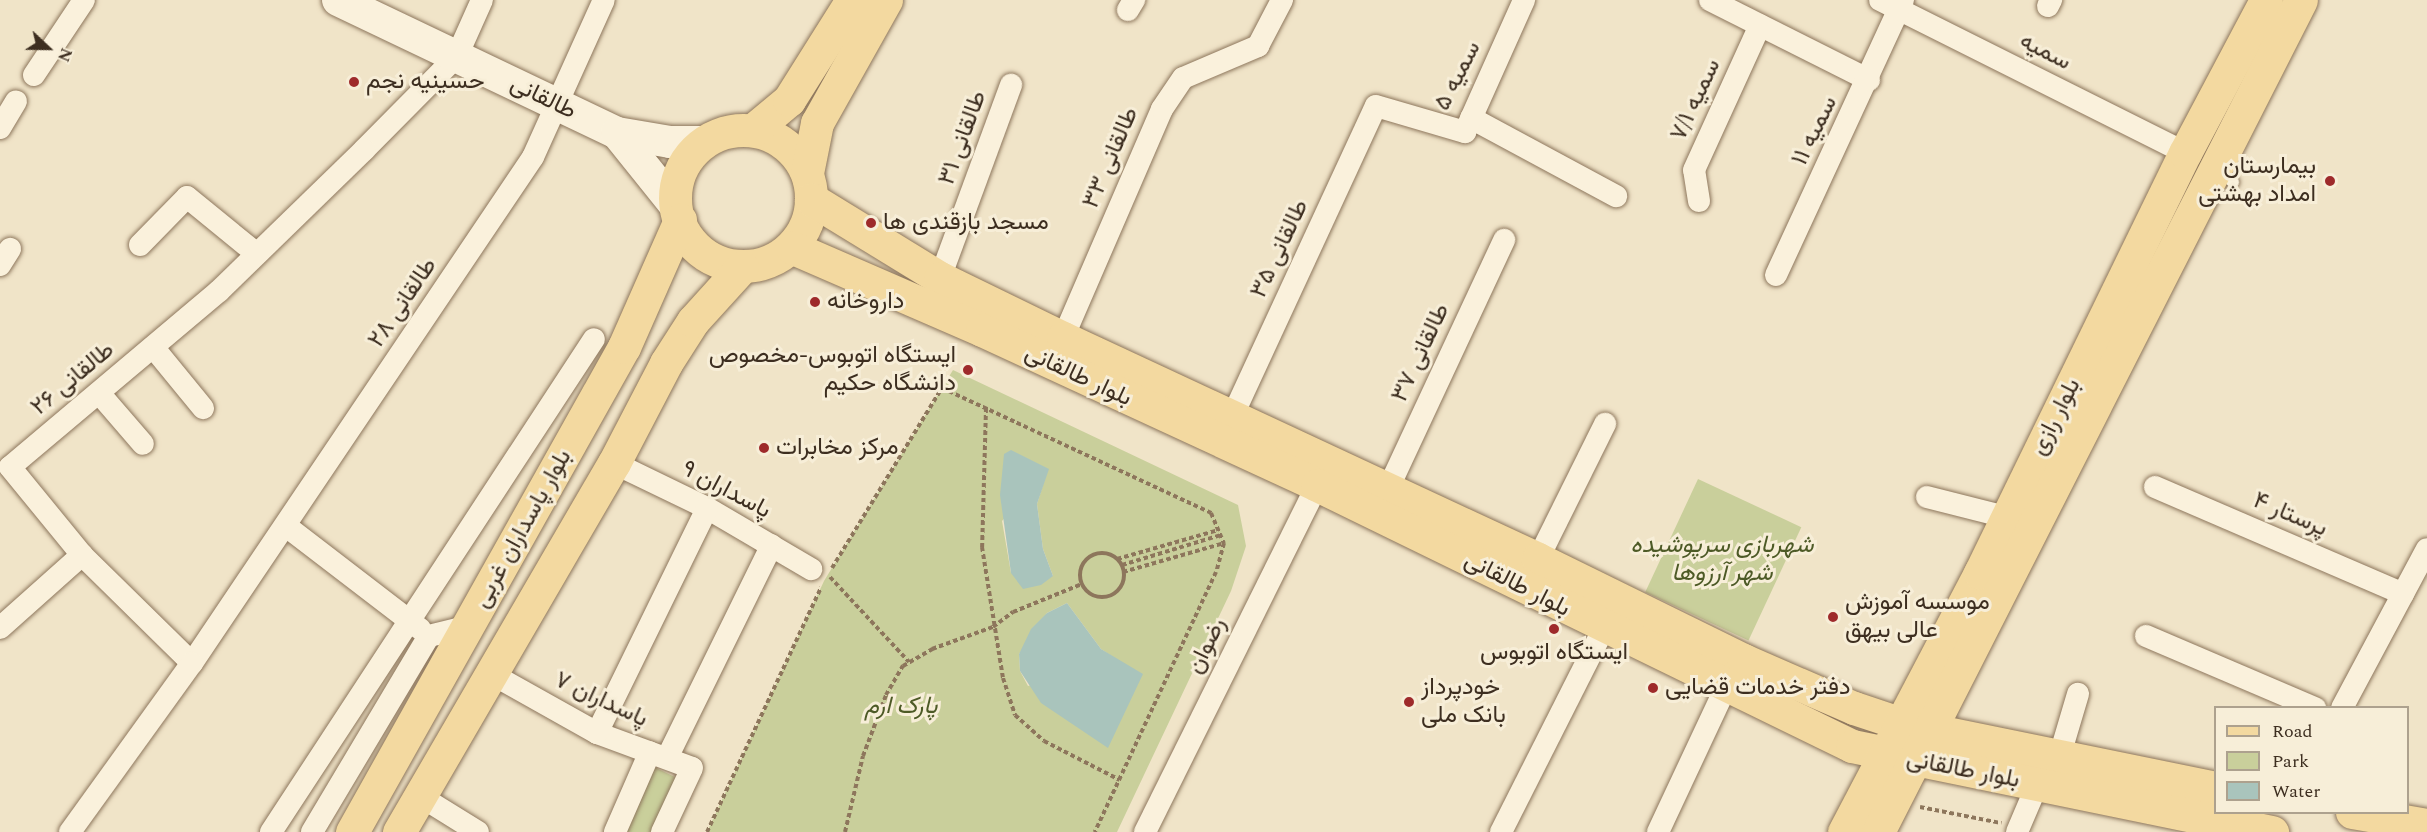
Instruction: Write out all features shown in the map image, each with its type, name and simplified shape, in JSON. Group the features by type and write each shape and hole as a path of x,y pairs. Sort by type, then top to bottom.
{"main road":[{"name":"طالقانی","path":"338,0 618,134"},
{"path":"753,130 789,100 852,0"},
{"path":"618,134 677,212 685,235 704,255 742,267 777,258 791,247 806,225 817,123 886,0"},
{"name":"بلوار رازی","path":"1844,832 1901,758 2086,390 2185,153 2266,0"},
{"name":"بلوار رازی","path":"1917,726 2006,517 2224,174 2301,0"},
{"path":"618,134 670,142 704,142 736,130 753,130 767,134 791,149 809,186"},
{"path":"677,212 678,175 704,142"},
{"name":"بلوار طالقانی","path":"809,186 940,278 1063,338 1539,559 1743,660 1854,708 1917,726 2059,758 2214,788"},
{"name":"بلوار پاسداران غربی","path":"352,832 624,347 677,212"},
{"name":"بلوار طالقانی","path":"791,247 982,330 1317,485 1604,628 1852,746 1901,758 2037,784 2190,824 2272,832"},
{"name":"بلوار پاسداران غربی","path":"399,832 614,463 666,363 693,321 742,267"},
{"name":"بلوار رازی","path":"1878,832 1894,802 1901,758"},
{"path":"2358,814 2427,825"}],"street":[{"path":"34,75 84,0"},
{"path":"457,56 483,0"},
{"name":"طالقانی ۲۸","path":"286,526 533,157 604,0"},
{"name":"طالقانی ۳۳","path":"1063,338 1162,109 1183,78 1258,46 1282,0"},
{"name":"سمیه ۵","path":"1376,106 1465,132 1524,0"},
{"path":"1710,0 1869,80"},
{"name":"سمیه","path":"1894,3 2185,153"},
{"name":"سمیه ۱۱","path":"1776,275 1869,80 1894,3"},
{"name":"سمیه ۷/۱","path":"1699,201 1694,170 1760,25"},
{"name":"طالقانی ۲۶","path":"192,663 82,555 5,463 99,393 257,254 457,56"},
{"name":"طالقانی ۳۱","path":"940,278 1011,85"},
{"path":"0,128 16,101"},
{"name":"طالقانی ۳۵","path":"1233,415 1376,106"},
{"path":"1471,118 1616,196"},
{"path":"140,245 187,197 257,254"},
{"name":"طالقانی ۳۷","path":"1388,489 1504,240"},
{"path":"271,832 594,339"},
{"path":"153,347 203,408"},
{"path":"99,393 143,444"},
{"path":"1539,559 1605,424"},
{"name":"پاسداران ۹","path":"614,463 707,508 820,572"},
{"name":"رضوان","path":"1145,832 1317,485"},
{"name":"پرستار ۴","path":"2155,487 2403,594"},
{"path":"1927,497 2006,517"},
{"path":"597,733 707,508"},
{"path":"70,832 192,663 286,526 429,636"},
{"path":"615,832 772,545"},
{"path":"2343,706 2427,549"},
{"path":"0,628 82,555"},
{"path":"312,832 429,636 469,626"},
{"path":"1501,832 1604,628"},
{"path":"2146,636 2310,706"},
{"name":"پاسداران ۷","path":"490,673 597,733 692,768 662,832"},
{"path":"1658,832 1726,687"},
{"path":"2059,758 2078,694"},
{"path":"2018,831 2037,784"},
{"path":"420,796 478,832"}],"path":[{"path":"707,832 820,572 942,388 1211,513 1224,543 1192,628 1095,832"},
{"path":"986,408 982,548 993,627 1015,715 1044,741 1120,780"},
{"path":"1117,559 1218,530"},
{"path":"1122,566 1221,536"},
{"path":"1123,572 1224,543"},
{"path":"1104,554 1117,559 1122,566 1120,587 1109,596 1094,596 1082,584 1082,566 1091,556 1104,554"},
{"path":"820,572 909,662"},
{"path":"844,832 863,756 879,715 903,666 932,649 993,627 1012,612 1082,584"},
{"path":"1894,802 1980,816 2018,831"}],"green space":[{"name":"پارک ارم","path":"953,370 1238,505 1246,546 1231,591 1117,832 707,832 824,581","holes":["1048,469 1037,504 1043,549 1053,576 1011,573 1002,521","1067,603 1101,649 1116,659 1028,686 1020,671 1019,654 1047,613"]},
{"name":"شهربازی سرپوشیده شهر آرزوها","path":"1698,479 1801,527 1748,640 1645,592"},
{"path":"652,766 681,780 656,832 619,832"}],"water":[{"path":"1011,450 1049,469 1037,504 1043,549 1053,576 1041,585 1023,589 1011,573 1000,495 1004,454"},
{"path":"1067,603 1101,649 1143,674 1108,748 1041,703 1020,671 1019,654 1031,629 1047,613"}],"place":[{"name":"حسینیه نجم","path":"354,82"},
{"name":"بیمارستان امداد بهشتی","path":"2330,181"},
{"name":"مسجد بازقندی ها","path":"871,223"},
{"name":"داروخانه","path":"815,302"},
{"name":"ایستگاه اتوبوس-مخصوص دانشگاه حکیم","path":"968,370"},
{"name":"مرکز مخابرات","path":"764,448"},
{"name":"موسسه آموزش عالی بیهق","path":"1833,617"},
{"name":"ایستگاه اتوبوس","path":"1554,629"},
{"name":"دفتر خدمات قضایی","path":"1653,688"},
{"name":"خودپرداز بانک ملی","path":"1409,702"}]}
